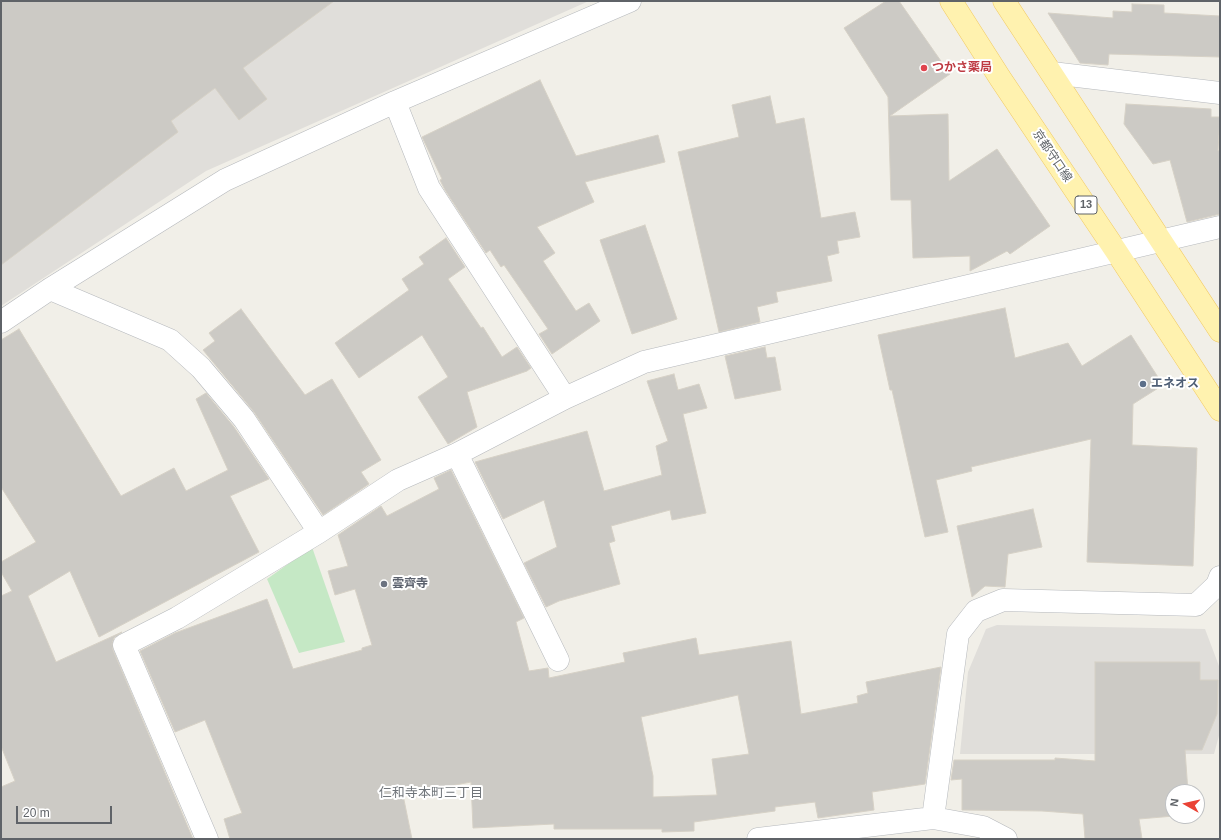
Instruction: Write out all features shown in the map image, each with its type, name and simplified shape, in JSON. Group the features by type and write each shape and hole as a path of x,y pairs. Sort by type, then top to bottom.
{"main road":[{"name":"京都守口線","path":"951,1 1000,78 1220,410"},
{"path":"1004,1 1220,331"}],"street":[{"path":"1,322 50,288 226,180 395,102 630,1"},
{"path":"1052,74 1220,93"},
{"path":"395,102 429,188 566,398"},
{"path":"207,839 124,645 177,618 319,532 398,480 457,454 566,398 644,362 1220,227"},
{"path":"50,288 170,340 201,368 244,419 319,532"},
{"path":"457,454 558,660"},
{"path":"933,818 958,634 976,611 1003,600 1196,605 1217,585 1220,577"},
{"path":"758,839 786,838 933,818 983,827 1006,839"}],"shaded area":[{"path":"1,1 589,1 206,171 1,306"},
{"path":"997,625 1205,629 1219,666 1220,732 1214,754 960,754 968,672 986,629"}],"green space":[{"path":"312,547 345,642 299,653 267,579"}],"building":[{"path":"1,1 334,1 243,68 267,99 239,120 215,88 171,121 178,132 1,265"},
{"path":"886,1 899,1 950,74 890,116 948,114 949,181 997,149 1050,226 1010,254 1007,251 970,271 970,256 913,258 911,200 891,200 888,97 844,28"},
{"path":"1132,4 1164,5 1164,13 1220,16 1220,57 1109,54 1108,65 1080,63 1048,13 1113,18 1113,11 1132,12"},
{"path":"540,80 576,156 658,135 665,162 585,182 594,202 537,227 555,253 543,261 576,311 589,303 600,321 552,354 539,334 548,329 504,265 501,267 490,250 486,253 445,190 440,180 442,179 422,137"},
{"path":"770,96 776,124 804,118 821,218 855,212 860,237 837,241 839,253 827,256 832,281 776,292 778,302 757,307 760,322 719,332 678,152 739,137 732,105"},
{"path":"1126,104 1211,109 1211,117 1220,117 1218,151 1220,150 1220,214 1187,222 1170,160 1153,164 1124,124"},
{"path":"645,225 677,319 632,334 600,240"},
{"path":"446,238 465,267 448,279 481,328 483,327 502,357 517,347 531,368 527,371 467,392 477,427 448,444 418,397 448,377 422,335 359,378 335,343 409,290 402,279 424,264 419,257"},
{"path":"1005,308 1015,358 1068,343 1082,366 1131,335 1163,385 1133,404 1132,445 1197,448 1193,566 1087,562 1091,439 971,467 972,471 936,480 948,532 925,537 878,335"},
{"path":"241,309 305,395 332,379 381,460 361,472 369,484 323,515 254,412 203,350 215,341 209,333"},
{"path":"19,329 121,496 174,468 186,491 228,470 196,399 206,393 234,427 269,479 230,496 259,552 99,637 70,571 28,596 56,662 122,632 114,638 112,644 113,650 193,839 1,839 1,787 15,781 1,746 1,596 12,591 1,572 1,562 36,542 1,487 1,340"},
{"path":"765,347 767,358 775,357 781,390 735,399 725,356"},
{"path":"674,374 678,390 699,384 707,408 683,414 706,513 672,520 670,510 611,526 615,541 609,543 620,584 559,601 546,607 524,563 557,547 544,500 503,519 475,462 587,431 604,491 662,475 656,446 668,441 647,381"},
{"path":"451,470 524,618 516,622 529,671 548,668 549,678 625,662 623,653 696,638 699,655 791,641 801,714 858,703 857,696 868,693 866,682 941,667 925,784 872,792 874,810 818,818 815,802 775,807 775,811 694,822 694,831 662,832 662,829 554,829 554,824 473,828 471,782 403,795 412,839 230,839 224,819 242,813 205,720 175,732 140,651 175,633 267,599 293,669 362,650 362,648 372,645 355,589 335,595 328,571 348,566 338,535 381,506 387,516 439,489 434,478","holes":["738,695 749,754 712,759 717,795 653,797 653,776 641,717"]},
{"path":"1033,509 1042,547 1008,554 1005,587 985,586 972,597 957,526"},
{"path":"1095,662 1200,662 1200,680 1218,680 1217,714 1202,750 1185,750 1187,784 1165,784 1165,817 1139,819 1142,839 1085,839 1083,814 1042,811 962,810 962,779 951,780 954,760 1055,760 1055,758 1095,761"}],"place":[{"name":"つかさ薬局","path":"924,68"},
{"name":"エネオス","path":"1143,384"},
{"name":"雲齊寺","path":"384,584"}],"district":[{"name":"仁和寺本町三丁目","path":"431,793"}]}
